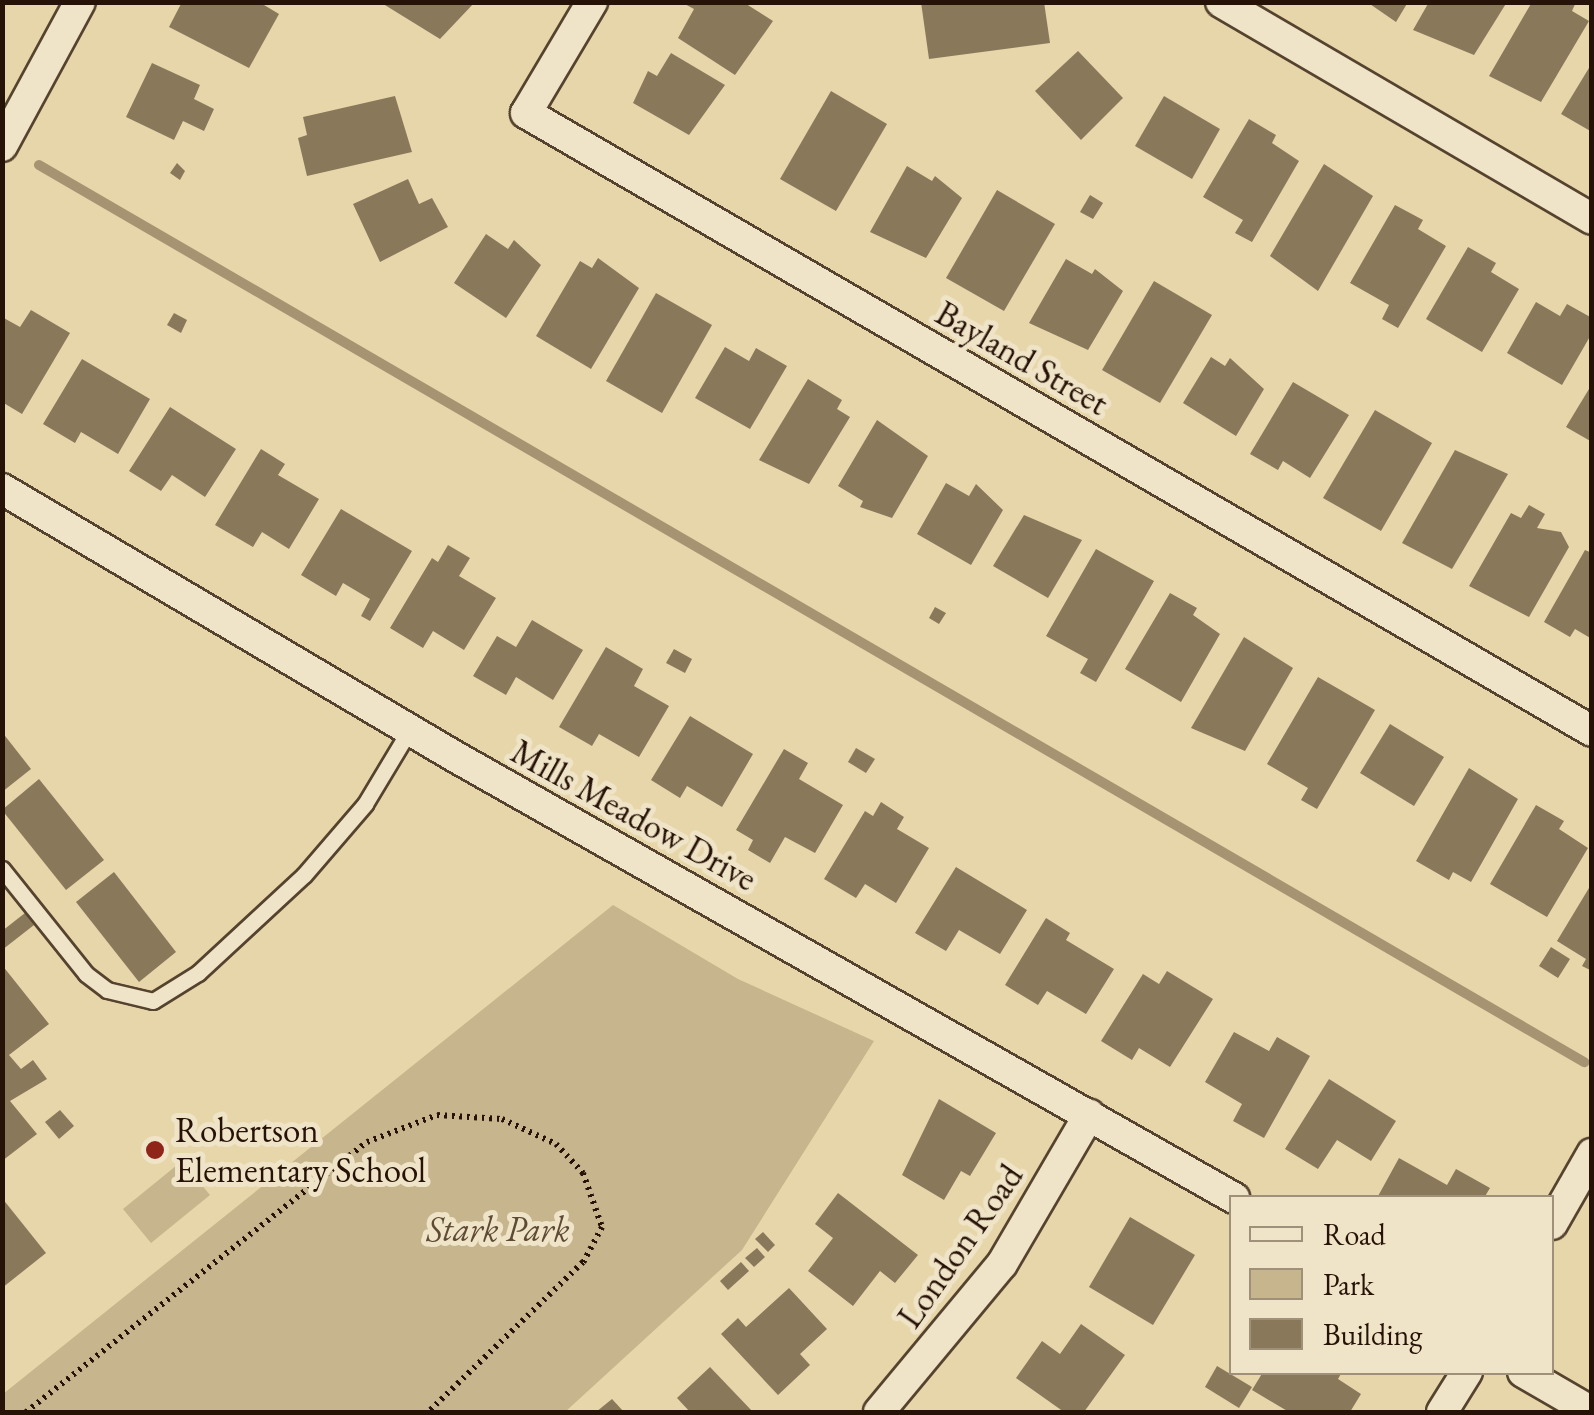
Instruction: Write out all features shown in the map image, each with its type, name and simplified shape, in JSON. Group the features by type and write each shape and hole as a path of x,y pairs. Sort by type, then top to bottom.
{"street":[{"path":"2,146 80,2"},
{"name":"Bayland Street","path":"592,2 526,113 1592,732"},
{"path":"1221,2 1592,219"},
{"name":"Mills Meadow Drive","path":"2,488 410,729 1229,1195"},
{"name":"London Road","path":"879,1412 1002,1264 1089,1115"},
{"path":"1554,1220 1592,1154"},
{"path":"1442,1412 1465,1375"},
{"path":"1528,1375 1592,1412"}],"lane":[{"path":"2,869 86,974 107,990 153,1001 198,973 304,875 364,804 410,729"}],"path":[{"path":"26,1412 367,1142 437,1115 502,1119 556,1144 583,1173 602,1228 583,1262 428,1412"}],"green space":[{"name":"Stark Park","path":"613,905 738,979 874,1041 742,1250 565,1412 3,1412 3,1394"},
{"path":"182,1161 210,1195 151,1243 123,1209"}],"building":[{"path":"182,2 259,2 279,14 249,68 169,27"},
{"path":"380,2 475,2 440,39"},
{"path":"681,2 743,2 773,21 735,75 678,38 694,9"},
{"path":"921,2 1044,2 1050,43 929,59"},
{"path":"1367,2 1408,2 1396,22"},
{"path":"1429,2 1507,2 1474,55 1413,30"},
{"path":"1532,2 1576,2 1572,11 1589,21 1541,102 1489,76"},
{"path":"1078,51 1123,98 1081,140 1035,91"},
{"path":"671,53 725,85 689,135 633,103 648,71 657,76"},
{"path":"152,63 200,85 194,99 214,109 204,131 183,121 174,140 126,117"},
{"path":"1592,63 1592,132 1561,114"},
{"path":"831,91 887,124 836,211 780,179"},
{"path":"395,96 412,152 307,176 298,138 307,135 303,117"},
{"path":"1164,96 1220,129 1192,179 1135,146"},
{"path":"1249,119 1276,135 1272,143 1299,161 1252,242 1235,233 1243,220 1203,197"},
{"path":"177,163 185,171 180,180 170,173"},
{"path":"1324,164 1373,196 1318,291 1270,256"},
{"path":"907,166 932,181 935,176 962,198 926,258 870,232"},
{"path":"408,179 419,204 432,198 448,227 380,262 353,204"},
{"path":"997,190 1055,224 1004,311 946,278"},
{"path":"1090,195 1103,203 1093,219 1080,212"},
{"path":"1395,205 1423,220 1418,229 1446,246 1398,328 1382,319 1389,305 1350,283"},
{"path":"486,234 508,249 514,240 541,265 506,318 454,283"},
{"path":"1468,247 1496,263 1491,272 1519,289 1482,352 1426,319"},
{"path":"598,258 639,288 591,369 536,336 580,261 592,268"},
{"path":"1066,259 1092,274 1095,269 1123,291 1088,350 1029,323"},
{"path":"1154,281 1212,315 1160,403 1102,370"},
{"path":"656,293 712,325 662,413 606,381"},
{"path":"1536,302 1560,316 1567,304 1592,318 1592,333 1562,385 1507,353"},
{"path":"31,310 70,333 22,414 2,402 2,317 20,327"},
{"path":"174,313 187,320 181,333 167,325"},
{"path":"725,347 749,361 756,348 787,366 750,429 695,398"},
{"path":"1211,357 1225,366 1230,358 1264,389 1236,436 1183,403"},
{"path":"82,359 150,399 118,454 81,432 75,443 43,424"},
{"path":"808,379 842,400 837,409 850,417 809,484 759,460"},
{"path":"1293,382 1349,415 1310,478 1283,461 1278,470 1250,454"},
{"path":"1592,384 1592,442 1566,427"},
{"path":"170,407 236,449 205,497 172,475 161,491 129,471"},
{"path":"1375,410 1432,443 1381,531 1323,498"},
{"path":"877,420 928,456 892,518 860,507 863,501 838,486"},
{"path":"261,449 285,464 278,475 319,499 289,549 262,532 253,547 215,525"},
{"path":"1455,450 1508,474 1452,569 1402,543"},
{"path":"946,483 969,496 976,484 1003,510 971,565 917,534"},
{"path":"1529,505 1545,514 1537,528 1561,532 1569,547 1529,617 1469,586 1511,513 1521,518"},
{"path":"341,509 412,551 370,621 361,616 370,599 343,583 336,596 301,575"},
{"path":"1024,515 1082,540 1048,598 993,566"},
{"path":"448,545 470,558 459,576 496,598 464,650 433,631 423,648 390,628 432,558 438,562"},
{"path":"1096,549 1154,581 1096,682 1080,673 1088,659 1046,636"},
{"path":"1585,550 1592,553 1592,639 1575,629 1570,637 1544,622"},
{"path":"1170,593 1197,608 1193,615 1220,634 1181,702 1125,669"},
{"path":"935,607 946,613 939,624 929,618"},
{"path":"532,620 583,650 553,700 516,677 506,695 473,676 497,636 516,647"},
{"path":"1244,637 1293,668 1245,751 1191,728"},
{"path":"606,647 643,669 634,686 669,706 639,757 599,734 592,746 559,727"},
{"path":"674,649 692,659 685,673 666,663"},
{"path":"1318,677 1375,710 1317,809 1301,800 1308,788 1267,764"},
{"path":"690,716 753,754 722,807 687,786 680,798 651,780"},
{"path":"1390,724 1444,757 1414,806 1360,773"},
{"path":"2,732 31,769 2,792"},
{"path":"856,748 875,759 866,773 848,762"},
{"path":"784,749 808,763 799,779 843,805 815,853 785,837 770,863 748,850 753,840 736,830"},
{"path":"1469,768 1518,799 1471,882 1453,872 1449,880 1416,861"},
{"path":"39,779 104,860 66,890 2,810"},
{"path":"881,802 904,817 897,829 929,848 896,903 865,884 856,898 824,879 865,811 873,816"},
{"path":"1536,805 1564,821 1559,829 1588,848 1547,917 1490,884"},
{"path":"956,867 1027,910 1000,954 959,930 946,951 915,933"},
{"path":"114,872 176,952 139,982 76,902"},
{"path":"1592,883 1592,971 1582,966 1586,959 1557,941"},
{"path":"25,913 34,925 2,950 2,931"},
{"path":"1046,918 1070,933 1066,940 1114,969 1086,1014 1047,991 1038,1005 1005,985"},
{"path":"1551,947 1570,959 1558,978 1539,966"},
{"path":"2,965 49,1024 9,1055 21,1069 33,1060 47,1079 10,1101 37,1134 2,1161"},
{"path":"1167,971 1213,999 1170,1067 1139,1048 1132,1060 1101,1041 1143,974 1159,984"},
{"path":"1234,1032 1269,1051 1277,1037 1310,1056 1264,1138 1233,1121 1242,1104 1205,1082"},
{"path":"1329,1079 1396,1121 1371,1161 1337,1140 1318,1169 1285,1149"},
{"path":"939,1099 996,1133 970,1176 961,1171 944,1200 902,1175"},
{"path":"60,1110 74,1126 59,1139 45,1122"},
{"path":"1399,1158 1447,1185 1456,1169 1490,1188 1486,1195 1379,1195"},
{"path":"838,1193 918,1255 895,1283 880,1271 853,1306 808,1271 833,1238 815,1224"},
{"path":"2,1198 46,1253 2,1288"},
{"path":"1130,1217 1195,1255 1153,1325 1089,1287"},
{"path":"763,1232 775,1245 768,1252 755,1239"},
{"path":"757,1248 765,1257 754,1267 745,1258"},
{"path":"741,1262 749,1271 728,1290 720,1281"},
{"path":"789,1288 827,1329 800,1354 810,1365 778,1395 721,1334 738,1318 746,1327"},
{"path":"1081,1324 1125,1355 1084,1412 1064,1412 1016,1378 1042,1341 1060,1354"},
{"path":"1217,1366 1252,1387 1239,1408 1205,1387"},
{"path":"710,1367 753,1412 690,1412 677,1398"},
{"path":"1261,1375 1340,1375 1338,1379 1361,1394 1350,1412 1289,1412 1252,1390"},
{"path":"612,1399 624,1412 596,1412"}],"waterway":[{"path":"39,165 1584,1062"}],"place":[{"name":"Robertson Elementary School","path":"155,1150"}]}
